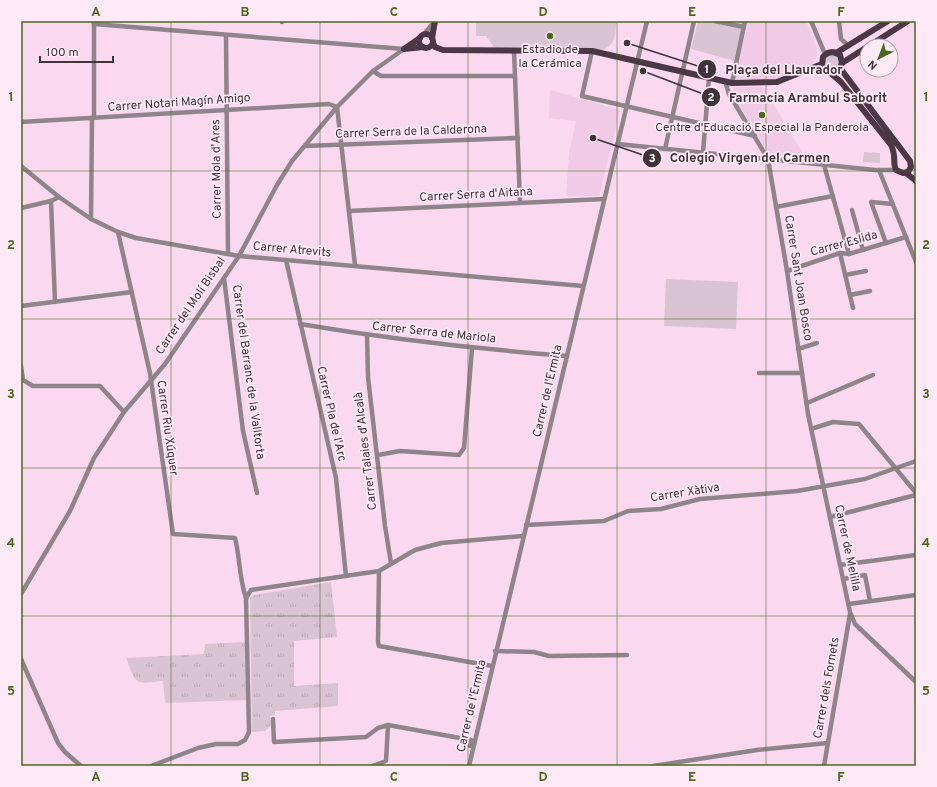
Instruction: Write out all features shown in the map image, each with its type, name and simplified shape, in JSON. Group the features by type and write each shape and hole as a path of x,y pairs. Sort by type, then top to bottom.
{"main road":[{"path":"822,64 825,54 829,52 836,53 888,21"},
{"path":"882,38 908,21"},
{"path":"434,22 432,40 429,48 423,47 420,44 422,36 429,35 432,40 435,47 443,50 592,52 637,60 732,83 778,82 822,64"},
{"name":"Carrer del Molí Bisbal","path":"404,49 422,36"},
{"name":"Carrer del Molí Bisbal","path":"404,49 423,47"},
{"path":"836,53 842,59 841,66 910,161 911,167 916,172"},
{"path":"831,72 859,53"},
{"path":"822,64 826,70 831,72 841,82 890,145 895,153 896,160 894,165 896,170 901,173 906,173 916,181"},
{"path":"896,160 900,157 906,157"},
{"path":"906,173 911,167"}],"street":[{"name":"Carrer de l'Ermita","path":"469,766 646,21"},
{"path":"665,149 694,21"},
{"path":"715,21 744,27"},
{"path":"732,83 745,21"},
{"path":"811,21 825,54"},
{"path":"840,21 841,39 849,46"},
{"name":"Carrer del Molí Bisbal","path":"422,36 434,22"},
{"path":"91,219 94,23 226,36 404,49"},
{"name":"Carrer Mola d'Ares","path":"226,36 228,254"},
{"name":"Carrer del Molí Bisbal","path":"21,594 70,511 94,458 124,412 165,364 239,256 277,185 292,161 337,107 373,71 404,49"},
{"path":"514,51 520,202"},
{"path":"592,52 582,96 755,136"},
{"path":"373,71 381,76 514,76"},
{"path":"703,153 709,77"},
{"name":"Carrer Sant Joan Bosco","path":"725,81 729,94 768,159 811,429 824,487"},
{"name":"Carrer Notari Magín Amigo","path":"21,122 329,104 337,107"},
{"path":"337,107 355,265"},
{"name":"Carrer Serra de la Calderona","path":"304,146 518,138"},
{"path":"617,144 824,165 896,170"},
{"path":"824,165 849,254"},
{"name":"Carrer Atrevits","path":"21,166 59,197 91,219 118,232 136,238 239,256 583,286"},
{"path":"879,170 916,262"},
{"path":"776,207 833,196"},
{"path":"21,208 51,201 59,197"},
{"name":"Carrer Serra d'Aitana","path":"349,211 604,199"},
{"path":"51,201 55,302"},
{"path":"886,243 871,202 893,204"},
{"path":"852,210 863,250"},
{"name":"Carrer Riu Xúquer","path":"118,232 150,382 173,534 235,538 239,552 243,588 246,598"},
{"name":"Carrer Eslida","path":"787,271 840,254 849,254 906,237"},
{"path":"840,254 853,308"},
{"name":"Carrer Pla de l'Arc","path":"286,260 336,478 346,576"},
{"path":"846,275 866,271"},
{"name":"Carrer del Barranc de la Valltorta","path":"224,278 243,431 257,494"},
{"path":"850,295 870,290"},
{"path":"21,306 132,292"},
{"name":"Carrer Serra de Mariola","path":"300,324 367,336 472,348 566,356"},
{"name":"Carrer Talaies d'Alcalà","path":"367,336 368,377 385,526 391,563"},
{"path":"798,349 817,343"},
{"path":"378,455 400,451 459,455 464,448 472,348"},
{"path":"21,366 22,380 32,386 100,386 124,412"},
{"path":"759,373 802,373"},
{"path":"807,403 873,375"},
{"path":"811,429 833,422 859,424 916,494 830,517"},
{"name":"Carrer Xàtiva","path":"526,525 604,521 628,511 661,509 700,499 797,492 865,479 916,461"},
{"name":"Carrer de Melilla","path":"824,487 850,612"},
{"path":"151,766 198,748 216,744 238,744 245,740 249,732 246,598 251,590 379,570 415,550 441,543 523,536"},
{"path":"840,565 916,555"},
{"path":"379,570 379,646 492,666"},
{"path":"843,579 865,575 870,601"},
{"path":"848,604 916,595"},
{"path":"850,612 855,624 916,682"},
{"name":"Carrer dels Fornets","path":"824,766 850,612"},
{"path":"496,651 534,652 549,656 627,656"},
{"path":"21,659 58,743 69,757 82,766"},
{"path":"273,719 274,742 366,737 378,728 388,725 471,740 469,766"},
{"path":"372,766 386,761 388,725"},
{"path":"653,766 757,750 828,743"}],"shaded area":[{"path":"749,21 806,21 817,49 817,57 811,64 776,79 734,79"},
{"name":"Centre d'Educació Especial la Panderola","path":"735,87 763,87 805,157 770,154 731,93"},
{"path":"550,90 620,110 599,196 566,196 569,154 576,121 549,118"}],"green space":[{"name":"Estadio de la Cerámica","path":"476,21 616,21 616,26 614,40 608,47 599,51 496,50 486,36 476,36"},
{"path":"698,21 748,21 735,61 691,49"},
{"path":"829,55 835,55 839,59 839,65 835,69 829,69 825,65 825,59"},
{"path":"864,152 880,153 880,163 863,162"},
{"path":"666,279 738,282 736,329 664,326"},
{"path":"331,582 337,637 294,641 294,686 338,683 338,706 275,711 275,715 270,716 271,725 265,731 252,732 250,598 254,595"},
{"path":"245,642 246,700 166,703 163,681 147,683 138,681 132,674 126,658 204,654 205,644"}],"place":[{"name":"Estadio de la Cerámica","path":"550,36"},
{"name":"Plaça del Llaurador","path":"627,43"},
{"name":"Farmacia Arambul Saborit","path":"643,71"},
{"name":"Centre d'Educació Especial la Panderola","path":"762,115"},
{"name":"Colegio Virgen del Carmen","path":"593,138"}]}
